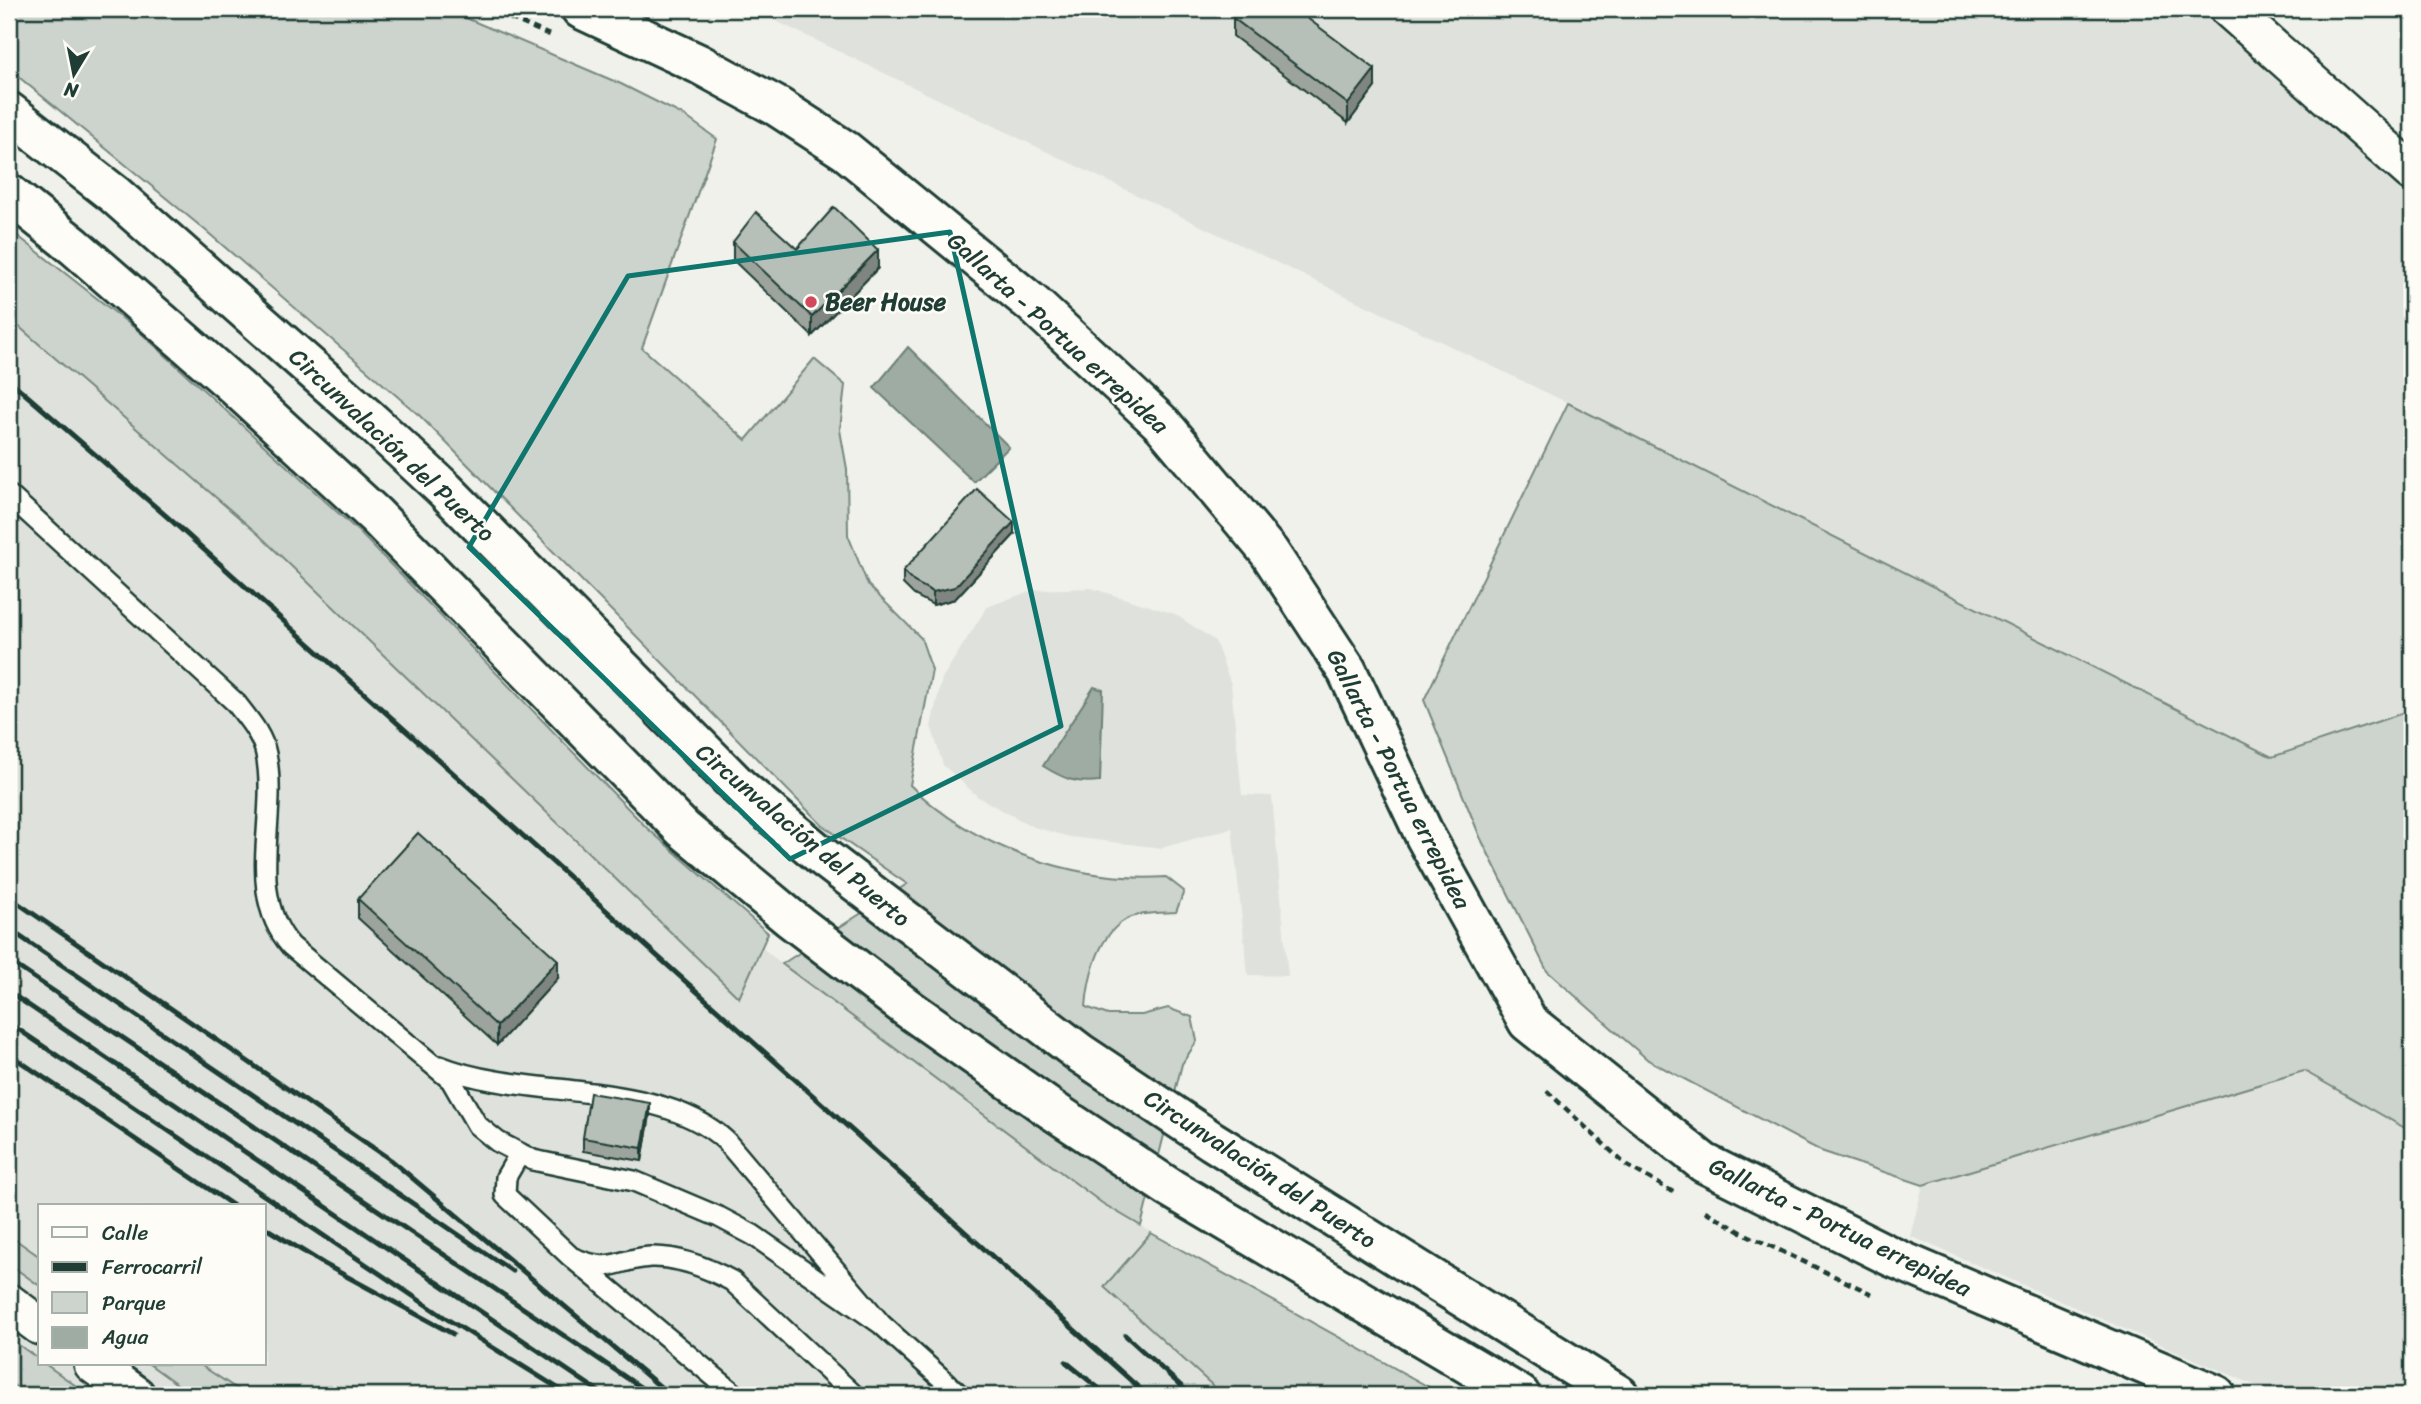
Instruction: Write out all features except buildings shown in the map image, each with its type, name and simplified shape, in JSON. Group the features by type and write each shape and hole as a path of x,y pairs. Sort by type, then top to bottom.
{"highway":[{"name":"Gallarta - Portua errepidea","path":"573,25 699,65 778,107 846,151 1033,304 1163,425 1269,552 1347,671 1425,836 1528,1022 1704,1163 1892,1257 2216,1395"},
{"name":"Circunvalación del Puerto","path":"9,112 115,195 391,440 445,490 731,779 823,858 1080,1053 1212,1141 1619,1395"},
{"path":"9,194 74,246 256,405 393,534 683,829 790,918 917,1015 1167,1186 1520,1395"}],"street":[{"path":"2229,9 2412,172"},
{"path":"9,1303 38,1325"},
{"path":"96,1366 136,1395"}],"lane":[{"path":"9,495 236,704 256,729 266,753 268,777 266,898 279,932 291,946 451,1080 477,1125 520,1153 548,1164 634,1181 719,1217 753,1235 881,1324 960,1395"},
{"path":"423,1058 475,1077 675,1109 707,1124 726,1141 881,1324"},
{"path":"520,1153 506,1177 505,1195 572,1257 736,1395"},
{"path":"572,1257 607,1268 648,1257 670,1259 714,1271 732,1281 854,1395"}],"path":[{"path":"488,9 573,25"},
{"path":"1539,1084 1626,1165 1684,1198"},
{"path":"1695,1205 1741,1232 1882,1298"}],"highlighted area":[{"path":"950,232 1061,726 790,859 469,547 628,276"}],"shaded area":[{"path":"751,9 2208,9 2412,179 2412,710 2272,757 1568,403"},
{"path":"9,247 658,862 782,964 1102,1203 1257,1294 1443,1395 9,1395"},
{"path":"1091,588 1175,614 1215,641 1231,684 1242,795 1272,796 1288,976 1248,975 1232,828 1162,848 1070,837 1033,827 978,797 943,765 931,726 942,678 987,607 1033,590"},
{"path":"2304,1071 2412,1132 2412,1395 2277,1395 1910,1236 1923,1185"}],"green space":[{"path":"9,9 445,9 621,84 685,116 717,139 642,348 746,440 814,359 845,385 840,430 847,469 848,535 868,585 921,638 932,670 910,785 936,808 964,827 1029,857 1097,874 1166,877 1184,891 1176,912 1134,916 1113,929 1095,961 1087,996 1086,1007 1108,1015 1142,1015 1168,1008 1192,1017 1197,1041 1182,1064 1141,1226 1102,1203 782,964 907,884 822,825 420,416 205,230 9,69"},
{"path":"9,229 141,333 358,531 647,828 768,933 739,998 258,534 9,318"},
{"path":"1568,403 2272,757 2412,710 2412,1132 2304,1071 1923,1185 1821,1151 1648,1060 1547,971 1480,837 1424,700"},
{"path":"1151,1233 1443,1395 1223,1395 1104,1287"},
{"path":"9,1235 38,1256 38,1285 9,1264"},
{"path":"9,1338 38,1359 38,1366 48,1366 89,1395 28,1395 9,1382"},
{"path":"152,1366 202,1366 246,1395 192,1395"}],"water":[{"path":"908,347 1009,447 974,482 874,388"},
{"path":"1094,687 1103,690 1100,781 1077,781 1043,766"}],"railway":[{"path":"9,380 172,521 1147,1395"},
{"path":"9,897 391,1160 670,1395"},
{"path":"9,929 512,1271"},
{"path":"9,961 652,1395"},
{"path":"9,992 604,1395"},
{"path":"9,1023 447,1319 569,1395"},
{"path":"9,1054 231,1204"},
{"path":"266,1228 324,1264 453,1334"},
{"path":"1125,1335 1191,1395"},
{"path":"1066,1362 1107,1395"}],"place":[{"name":"Beer House","path":"811,302"}]}
